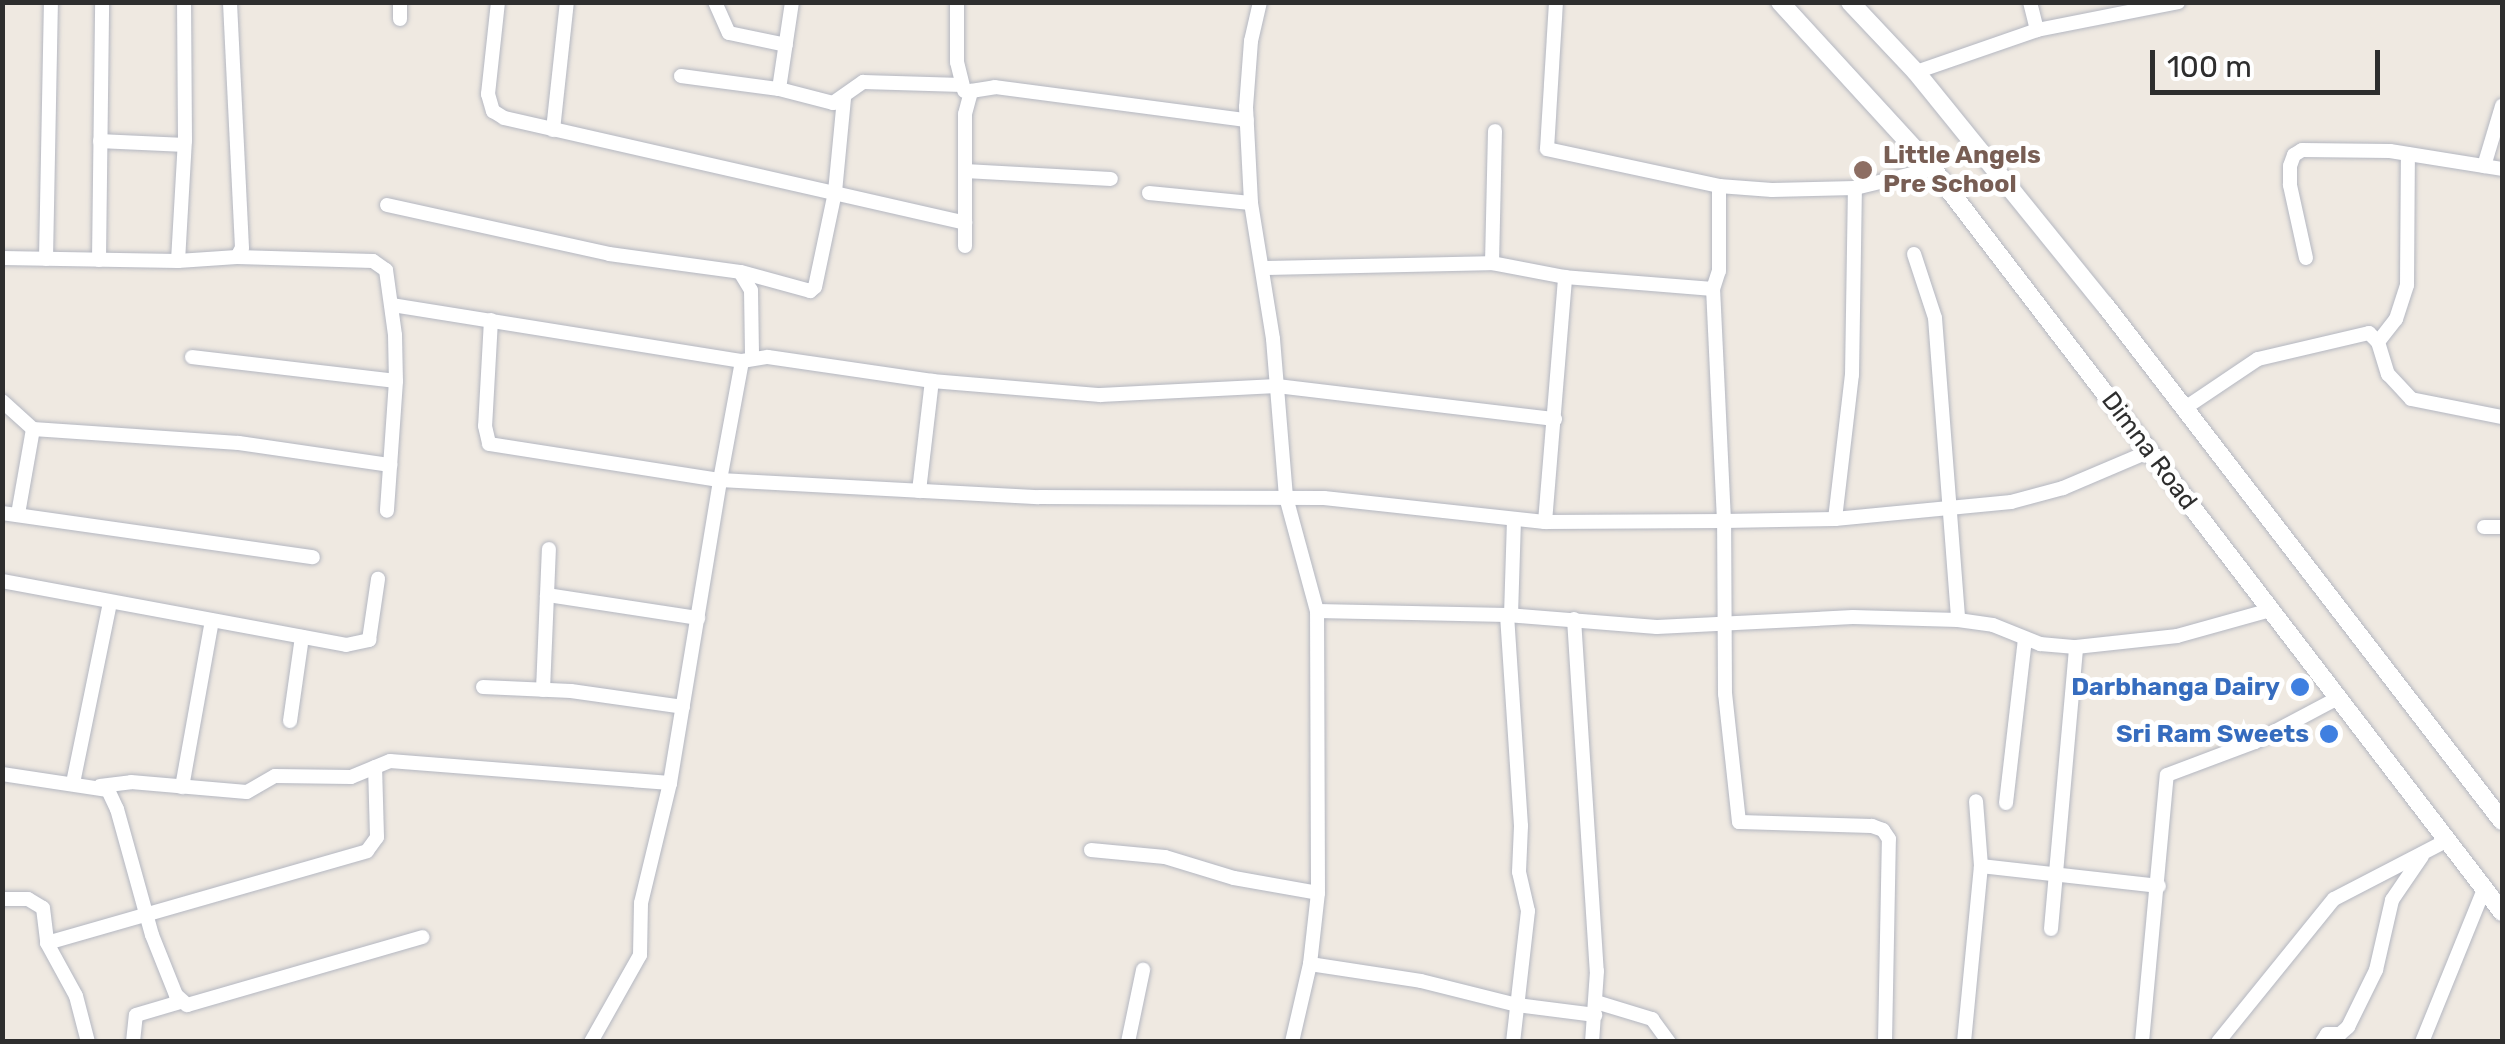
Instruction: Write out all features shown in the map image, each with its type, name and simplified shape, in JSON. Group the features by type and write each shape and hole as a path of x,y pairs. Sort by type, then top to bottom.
{"street":[{"path":"46,259 51,2"},
{"path":"98,260 102,2"},
{"path":"178,261 184,145 184,2"},
{"path":"230,2 242,248 237,257"},
{"path":"400,2 400,19"},
{"path":"498,2 489,104 504,118 965,223"},
{"path":"552,130 567,2"},
{"path":"715,2 729,33 786,45"},
{"path":"779,89 792,2"},
{"path":"957,2 958,62 964,92 965,246"},
{"path":"1260,2 1251,42 1247,120 1251,203 1277,386 1286,497 1317,611 1318,893 1310,964 1292,1042"},
{"path":"1556,2 1544,136 1547,149 1719,186 1772,190 1855,188 1933,169"},
{"name":"Dimna Road","path":"1780,2 1933,169 2502,912"},
{"path":"1850,2 1916,72 2184,408 2502,821"},
{"path":"2030,2 2037,30"},
{"path":"2091,2 2094,19"},
{"path":"1916,72 2037,30 2178,2"},
{"path":"681,76 779,89 833,103 863,82 964,92 995,88 1247,120"},
{"path":"388,204 609,254 740,272 810,290 815,288 834,195 844,98"},
{"path":"2484,166 2502,106"},
{"path":"1492,264 1495,130"},
{"path":"100,140 184,145"},
{"path":"2306,258 2290,185 2294,155 2313,148 2334,148 2408,154 2502,169"},
{"path":"2378,342 2396,319 2407,285 2408,154"},
{"path":"965,171 1111,179"},
{"path":"1719,186 1718,271 1713,289 1724,522 1724,694 1739,822 1872,826 1890,839 1885,1042"},
{"path":"1835,518 1852,389 1855,188"},
{"path":"1148,193 1251,203"},
{"path":"1914,254 1935,318 1958,620"},
{"path":"2,258 178,261 237,257 381,263 392,306 396,381 388,511"},
{"path":"1262,268 1492,264 1565,277 1713,289"},
{"path":"591,1042 640,955 641,902 670,783 720,480 747,359 751,290 740,272"},
{"path":"1545,522 1565,277"},
{"path":"392,306 747,359 932,381 1100,395 1277,386 1555,419"},
{"path":"491,320 484,426 490,444 720,480 1040,497 1286,497 1545,522 1724,522 1835,518 2040,495 2150,452"},
{"path":"2184,408 2271,354 2360,334 2375,336 2388,374 2410,399 2502,417"},
{"path":"192,357 396,381"},
{"path":"919,491 932,381"},
{"path":"2,401 33,429 239,444 390,466"},
{"path":"33,429 10,513 313,556"},
{"path":"1513,1042 1528,910 1519,872 1521,826 1509,615 1514,518"},
{"path":"2484,527 2502,527"},
{"path":"543,690 550,549"},
{"path":"2,581 346,645 369,640 378,579"},
{"path":"547,594 698,618"},
{"path":"74,783 110,602"},
{"path":"1317,611 1509,615 1657,627 1854,617 1958,620 1994,625 2025,639 2076,647 2177,636 2270,610"},
{"path":"1574,619 1590,831 1595,1009 1592,1042"},
{"path":"182,787 212,621"},
{"path":"290,721 302,637"},
{"path":"2006,804 2025,639"},
{"path":"2051,928 2076,647"},
{"path":"483,687 543,690 683,708"},
{"path":"2142,1042 2146,972 2160,886 2160,816 2166,775 2255,742 2336,699"},
{"path":"2,774 100,786 131,782 247,792 275,776 351,777 390,761 670,783"},
{"path":"47,943 367,851 377,836 375,766"},
{"path":"100,786 114,798 148,917 180,1002"},
{"path":"1964,1042 1981,866 1976,800"},
{"path":"2218,1042 2334,899 2446,841"},
{"path":"1092,850 1165,857 1234,878 1318,893"},
{"path":"2322,1042 2327,1034 2340,1034 2348,1027 2376,970 2392,900 2422,856"},
{"path":"1981,866 2160,886"},
{"path":"2422,1042 2484,889"},
{"path":"2,898 28,900 43,908 47,943 76,996 88,1042"},
{"path":"133,1042 136,1015 180,1002 198,1004 422,937"},
{"path":"1310,964 1402,977 1517,1006 1595,1009 1652,1019 1669,1042"},
{"path":"1128,1042 1143,970"}],"place":[{"name":"Little Angels Pre School","path":"1863,170"},
{"name":"Darbhanga Dairy","path":"2300,687"},
{"name":"Sri Ram Sweets","path":"2329,734"}]}
